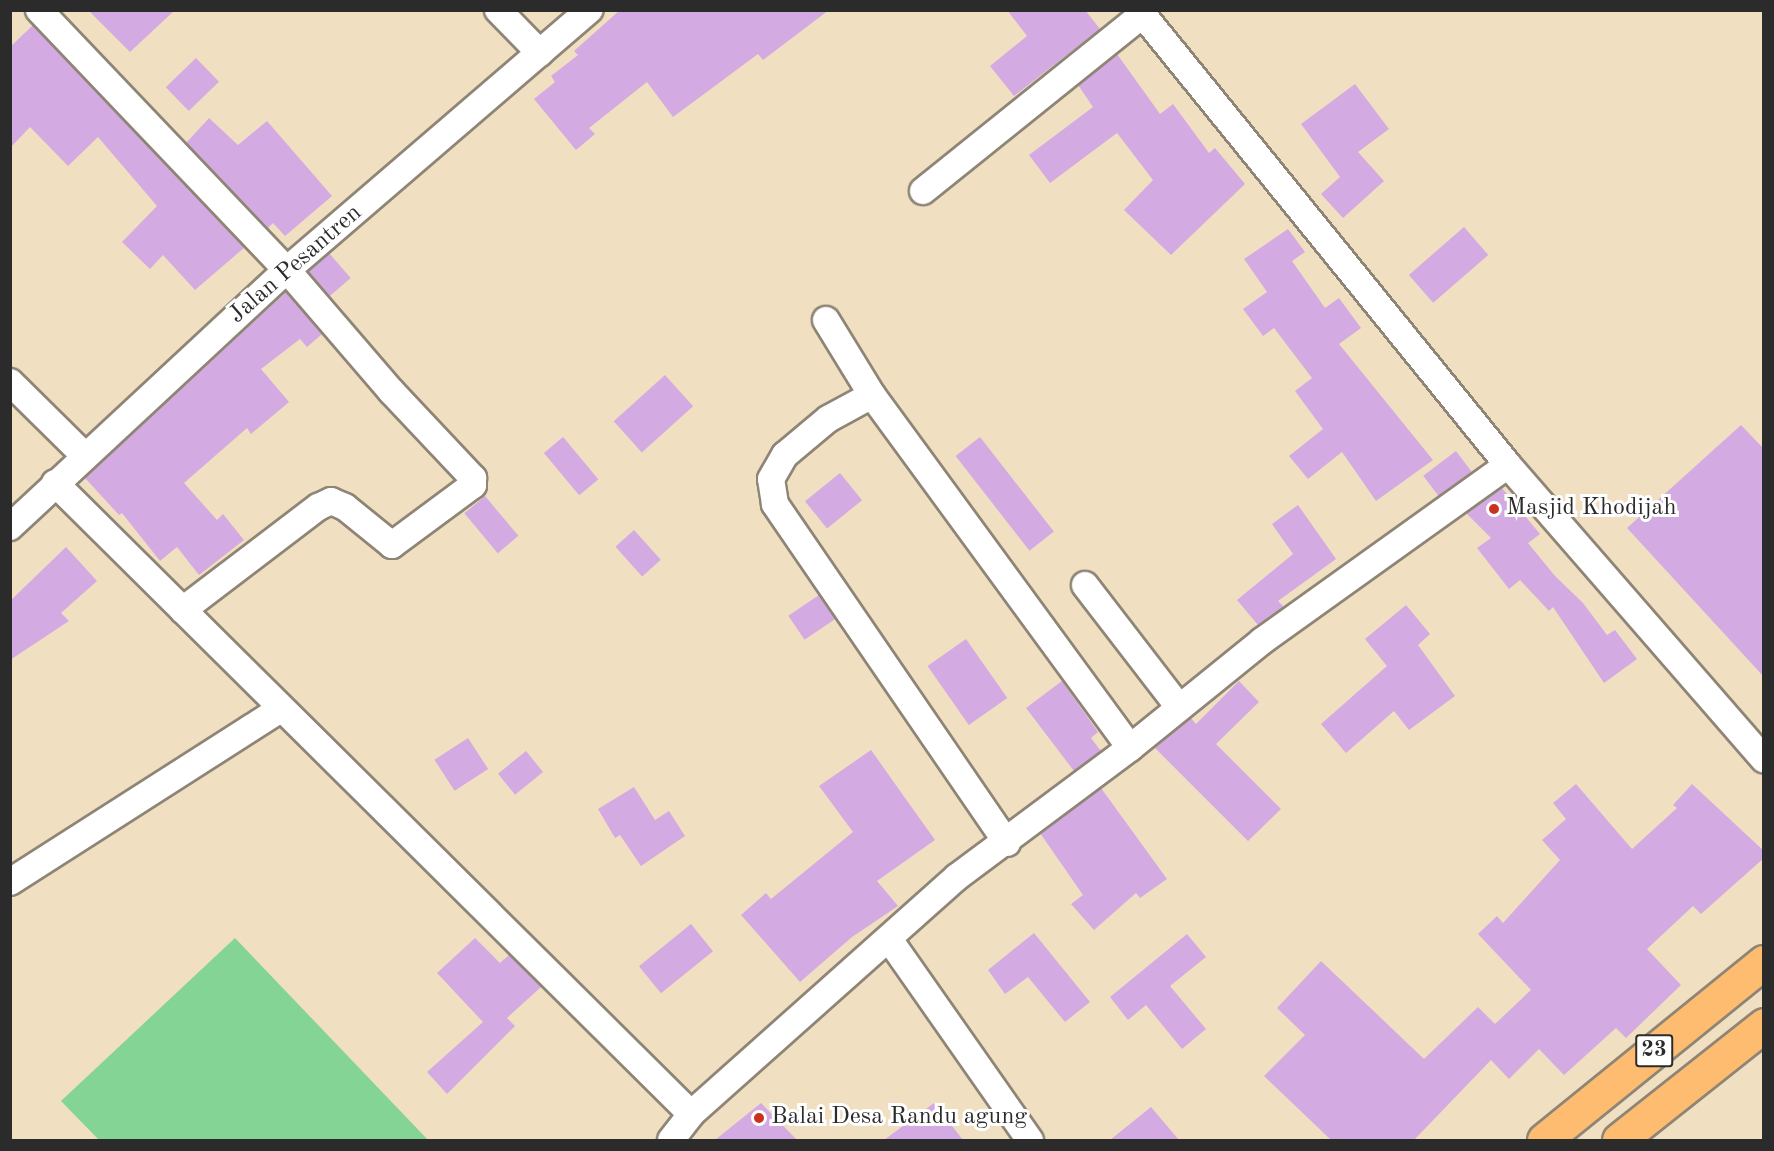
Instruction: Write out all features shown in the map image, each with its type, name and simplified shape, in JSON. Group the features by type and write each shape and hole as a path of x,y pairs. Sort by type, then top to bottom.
{"highway":[{"name":"23","path":"1544,1140 1764,962"},
{"name":"23","path":"1619,1140 1764,1025"}],"street":[{"path":"39,10 287,270 391,391 469,470 473,485 392,545 345,507 332,501 318,507 183,610"},
{"path":"498,10 540,52"},
{"name":"Jalan Pesantren","path":"10,527 84,455 287,270 589,10"},
{"path":"923,191 1141,13 1259,153 1508,465 1764,759"},
{"path":"826,320 872,395 1130,748"},
{"path":"10,382 84,455"},
{"path":"872,395 828,419 785,455 771,479 775,504 1007,843"},
{"path":"671,1140 691,1114 957,877 1007,843 1130,748 1262,641 1508,465"},
{"path":"55,483 691,1114"},
{"path":"1085,585 1179,706"},
{"path":"10,882 281,708"},
{"path":"889,939 1030,1140"}],"green space":[{"path":"235,938 428,1140 99,1140 61,1101"}],"building":[{"path":"88,10 175,10 130,52"},
{"path":"620,10 829,10 763,60 758,54 673,117 647,82 589,128 595,134 576,150 534,99 555,82 551,76 578,55 574,51"},
{"path":"1007,10 1085,10 1100,29 1014,96 990,66 1027,36"},
{"path":"33,25 245,247 195,290 163,255 150,269 122,242 157,206 98,137 68,166 30,127 10,148 10,47"},
{"path":"1117,54 1160,114 1173,104 1209,153 1215,148 1245,184 1171,255 1124,210 1153,180 1117,133 1050,183 1029,155 1093,107 1078,85"},
{"path":"196,58 219,82 189,111 166,87"},
{"path":"1355,84 1389,129 1358,152 1384,181 1343,218 1321,194 1340,177 1301,124"},
{"path":"209,118 238,145 267,121 332,196 285,236 273,223 268,228 186,143"},
{"path":"1464,227 1488,255 1433,303 1409,275"},
{"path":"1288,229 1305,252 1292,261 1325,308 1339,298 1361,328 1339,344 1433,460 1376,501 1342,452 1308,479 1289,456 1323,429 1295,391 1312,378 1274,328 1263,336 1243,309 1267,292 1244,259"},
{"path":"329,253 351,278 330,296 308,271"},
{"path":"286,292 322,334 307,347 300,339 261,369 289,402 251,434 247,428 184,483 217,520 223,514 244,540 199,575 177,547 160,561 122,513 119,515 85,478"},
{"path":"665,375 693,406 642,452 614,421"},
{"path":"1741,425 1764,449 1764,677 1627,528"},
{"path":"563,437 598,479 579,495 544,453"},
{"path":"980,437 1054,532 1029,551 956,456"},
{"path":"1456,451 1472,472 1439,496 1423,476"},
{"path":"840,473 862,500 827,529 805,501"},
{"path":"1502,488 1540,534 1528,543 1555,576 1583,603 1607,635 1615,630 1637,659 1604,683 1553,607 1549,611 1520,580 1509,589 1477,548 1491,538 1466,513"},
{"path":"485,496 518,536 498,553 464,513"},
{"path":"1298,505 1336,559 1278,601 1284,607 1258,625 1237,600 1293,554 1272,524"},
{"path":"634,530 661,560 642,576 615,547"},
{"path":"66,547 97,581 61,613 69,621 10,660 10,601"},
{"path":"819,595 835,619 805,640 788,616"},
{"path":"1406,605 1430,634 1418,645 1455,696 1409,730 1394,711 1346,753 1321,724 1387,666 1365,639"},
{"path":"966,639 1007,698 969,725 927,666"},
{"path":"1062,681 1098,732 1091,738 1101,751 1074,771 1026,708"},
{"path":"1239,681 1259,702 1216,744 1281,809 1248,841 1155,748 1191,718 1196,724"},
{"path":"468,738 488,769 455,791 434,760"},
{"path":"871,750 935,840 877,881 898,906 852,937 800,982 741,915 766,893 771,899 853,832 819,786"},
{"path":"526,751 543,772 515,795 498,774"},
{"path":"1576,784 1632,849 1677,808 1673,805 1692,784 1764,851 1764,858 1701,914 1693,906 1647,949 1681,985 1626,1038 1616,1028 1564,1075 1539,1049 1509,1079 1491,1060 1414,1140 1331,1140 1264,1076 1305,1035 1277,1008 1321,961 1424,1059 1478,1007 1495,1024 1531,990 1478,934 1497,916 1503,923 1560,860 1542,840 1566,819 1553,803"},
{"path":"634,787 655,820 669,811 685,836 641,866 620,835 615,838 598,809"},
{"path":"1101,788 1167,879 1140,898 1136,893 1094,930 1071,904 1083,895 1040,833"},
{"path":"691,924 713,951 661,993 639,966"},
{"path":"1034,933 1090,1002 1065,1022 1028,977 1005,994 988,970"},
{"path":"1187,934 1206,957 1170,986 1206,1029 1182,1049 1146,1005 1128,1020 1110,997"},
{"path":"475,938 500,963 509,955 541,987 507,1018 515,1026 447,1094 427,1072 483,1022 437,973"},
{"name":"Balai Desa Randu agung","path":"761,1103 797,1140 715,1140"},
{"path":"934,1103 963,1140 884,1140"},
{"path":"1151,1107 1179,1140 1110,1140"}],"place":[{"name":"Masjid Khodijah","path":"1494,509"},
{"name":"Balai Desa Randu agung","path":"759,1118"}]}
